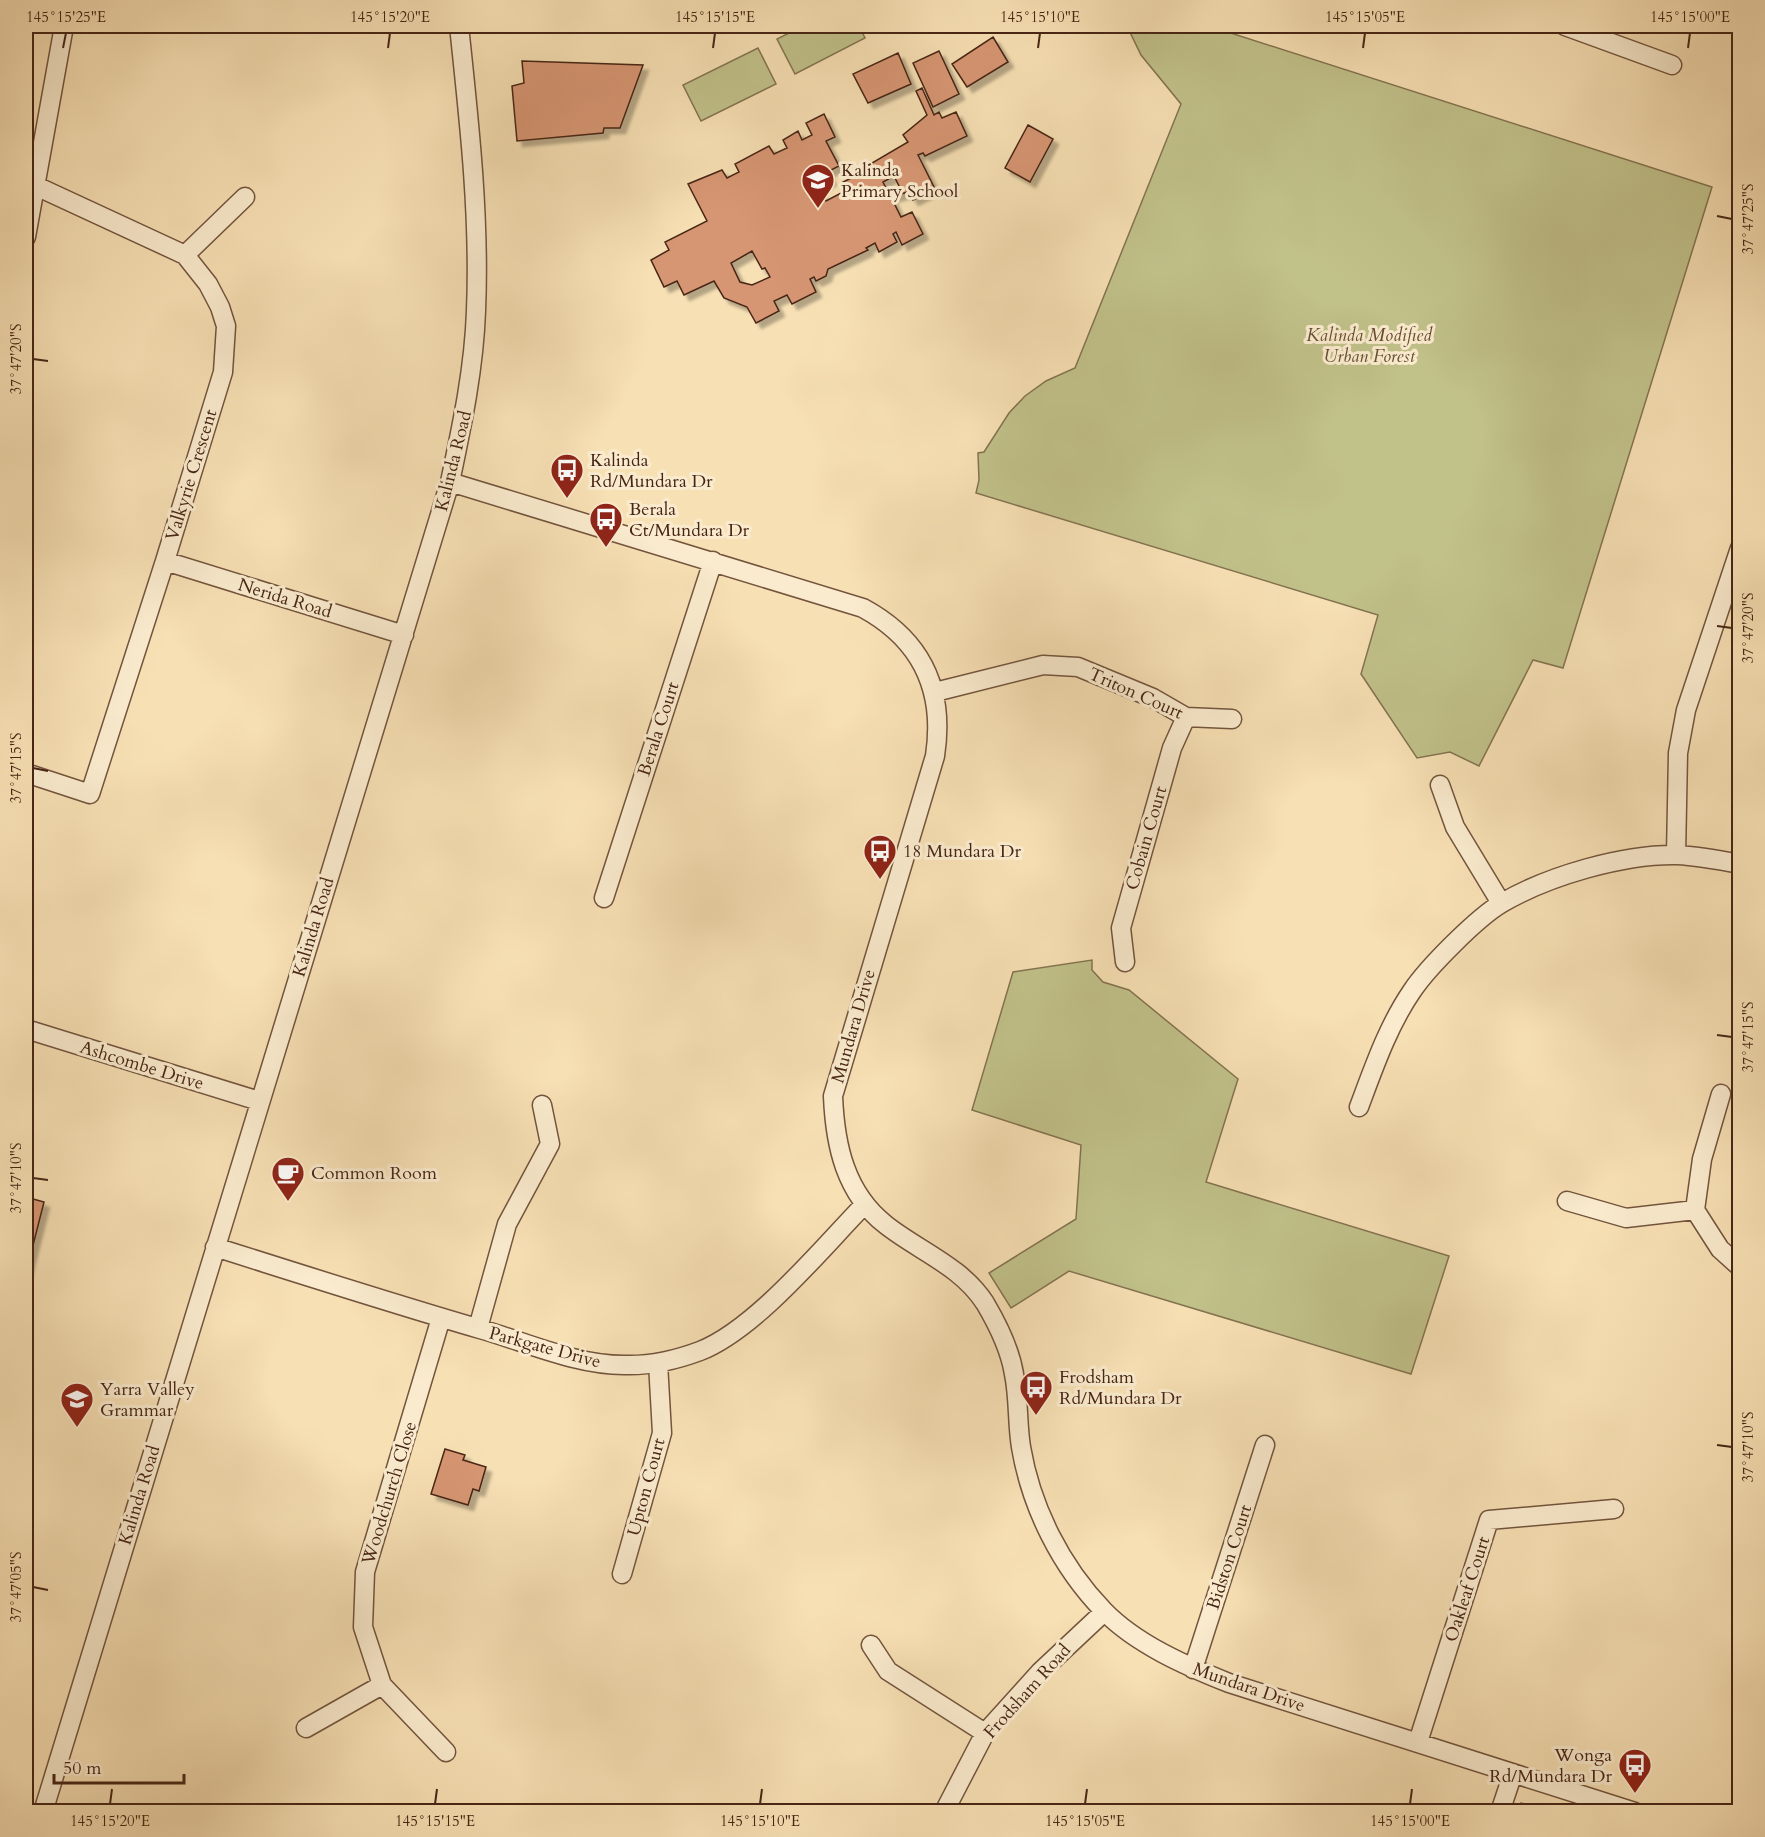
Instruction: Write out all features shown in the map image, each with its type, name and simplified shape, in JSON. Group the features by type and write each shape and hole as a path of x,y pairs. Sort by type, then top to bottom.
{"street":[{"path":"26,237 64,26"},
{"name":"Kalinda Road","path":"44,1812 259,1101 450,482 467,405 476,313 477,237 459,26"},
{"path":"1565,26 1672,65"},
{"name":"Valkyrie Crescent","path":"26,773 90,794 223,372 226,348 226,326 220,307 208,284 185,255 36,186"},
{"path":"185,255 245,197"},
{"name":"Mundara Drive","path":"450,482 838,598 883,619 908,644 923,666 935,692 939,728 935,756 833,1095 834,1128 840,1155 850,1181 865,1204 886,1225 951,1268 984,1302 1001,1332 1012,1364 1021,1446 1040,1512 1071,1569 1104,1612 1139,1638 1193,1669 1229,1683 1635,1812"},
{"path":"1676,855 1678,753 1686,710 1735,581 1740,548"},
{"name":"Nerida Road","path":"165,561 404,635"},
{"name":"Berala Court","path":"604,898 712,561"},
{"name":"Triton Court","path":"935,692 1043,665 1078,667 1153,698 1186,717 1232,719"},
{"name":"Cobain Court","path":"1125,962 1121,928 1172,748 1186,717"},
{"path":"1440,785 1455,827 1501,903"},
{"path":"1359,1107 1378,1056 1412,991 1431,965 1501,903 1545,883 1613,862 1676,855 1740,864"},
{"name":"Ashcombe Drive","path":"26,1029 259,1101"},
{"path":"1721,1094 1702,1159 1695,1210 1720,1249 1740,1267"},
{"path":"478,1328 507,1224 550,1144 542,1105"},
{"path":"1567,1202 1626,1218 1695,1210"},
{"name":"Parkgate Drive","path":"215,1247 594,1363 658,1364 701,1350 741,1326 764,1307 865,1204"},
{"name":"Woodchurch Close","path":"441,1318 365,1572 363,1627 382,1685 446,1752"},
{"name":"Upton Court","path":"622,1574 662,1433 658,1364"},
{"name":"Bidston Court","path":"1193,1669 1265,1445"},
{"name":"Oakleaf Court","path":"1418,1742 1489,1520 1614,1509"},
{"name":"Frodsham Road","path":"944,1812 985,1733 1040,1672 1104,1612"},
{"path":"871,1645 888,1671 985,1733"},
{"path":"306,1728 382,1685"},
{"path":"1500,1812 1513,1773"}],"green space":[{"path":"803,26 859,26 865,38 795,74 777,39"},
{"name":"Kalinda Modified Urban Forest","path":"1127,26 1209,26 1712,187 1563,668 1533,660 1479,766 1450,752 1417,758 1361,674 1378,615 976,493 979,480 978,453 984,452 1009,413 1025,396 1046,381 1075,368 1181,104 1141,55"},
{"path":"758,48 776,84 701,121 683,85"},
{"path":"1092,960 1092,970 1103,982 1129,990 1238,1079 1206,1182 1449,1256 1411,1374 1069,1271 1011,1308 989,1273 1076,1219 1081,1145 972,1110 1013,972"},
{"path":"1521,1803 1550,1811 1518,1811"}],"building":[{"path":"993,37 1008,62 967,87 952,64"},
{"path":"939,51 959,94 933,107 913,63"},
{"path":"898,53 911,84 868,103 853,74"},
{"path":"522,61 643,65 620,128 604,128 603,133 517,141 512,86 524,83"},
{"path":"922,88 934,115 939,112 942,118 956,112 967,136 925,156 923,153 918,155 935,189 913,200 908,192 891,197 901,217 912,212 923,234 902,245 896,232 893,234 897,242 879,252 875,243 866,248 868,250 828,269 826,276 816,281 814,277 810,279 816,292 792,304 787,295 774,301 779,311 756,323 747,307 724,298 714,281 684,295 677,281 664,287 651,260 669,250 665,242 707,221 688,184 722,170 727,178 739,172 735,164 769,146 774,154 787,148 783,140 798,131 802,140 812,135 806,123 824,114 835,137 826,141 839,166 827,172 831,180 818,187 826,201 847,190 843,182 908,142 903,135 927,115 916,91","holes":["894,176 899,186 888,192 883,182","752,251 762,269 765,268 770,277 752,285 740,282 731,263"]},
{"path":"1028,125 1053,139 1030,182 1005,168"},
{"path":"26,1197 44,1202 26,1273"},
{"path":"445,1449 465,1455 463,1460 486,1467 479,1491 473,1489 468,1505 431,1494"}],"place":[{"name":"Kalinda Primary School","path":"818,209"},
{"name":"Kalinda Rd/Mundara Dr","path":"567,499"},
{"name":"Berala Ct/Mundara Dr","path":"606,548"},
{"name":"18 Mundara Dr","path":"880,880"},
{"name":"Common Room","path":"288,1202"},
{"name":"Frodsham Rd/Mundara Dr","path":"1036,1416"},
{"name":"Yarra Valley Grammar","path":"77,1428"},
{"name":"Wonga Rd/Mundara Dr","path":"1635,1794"}]}
